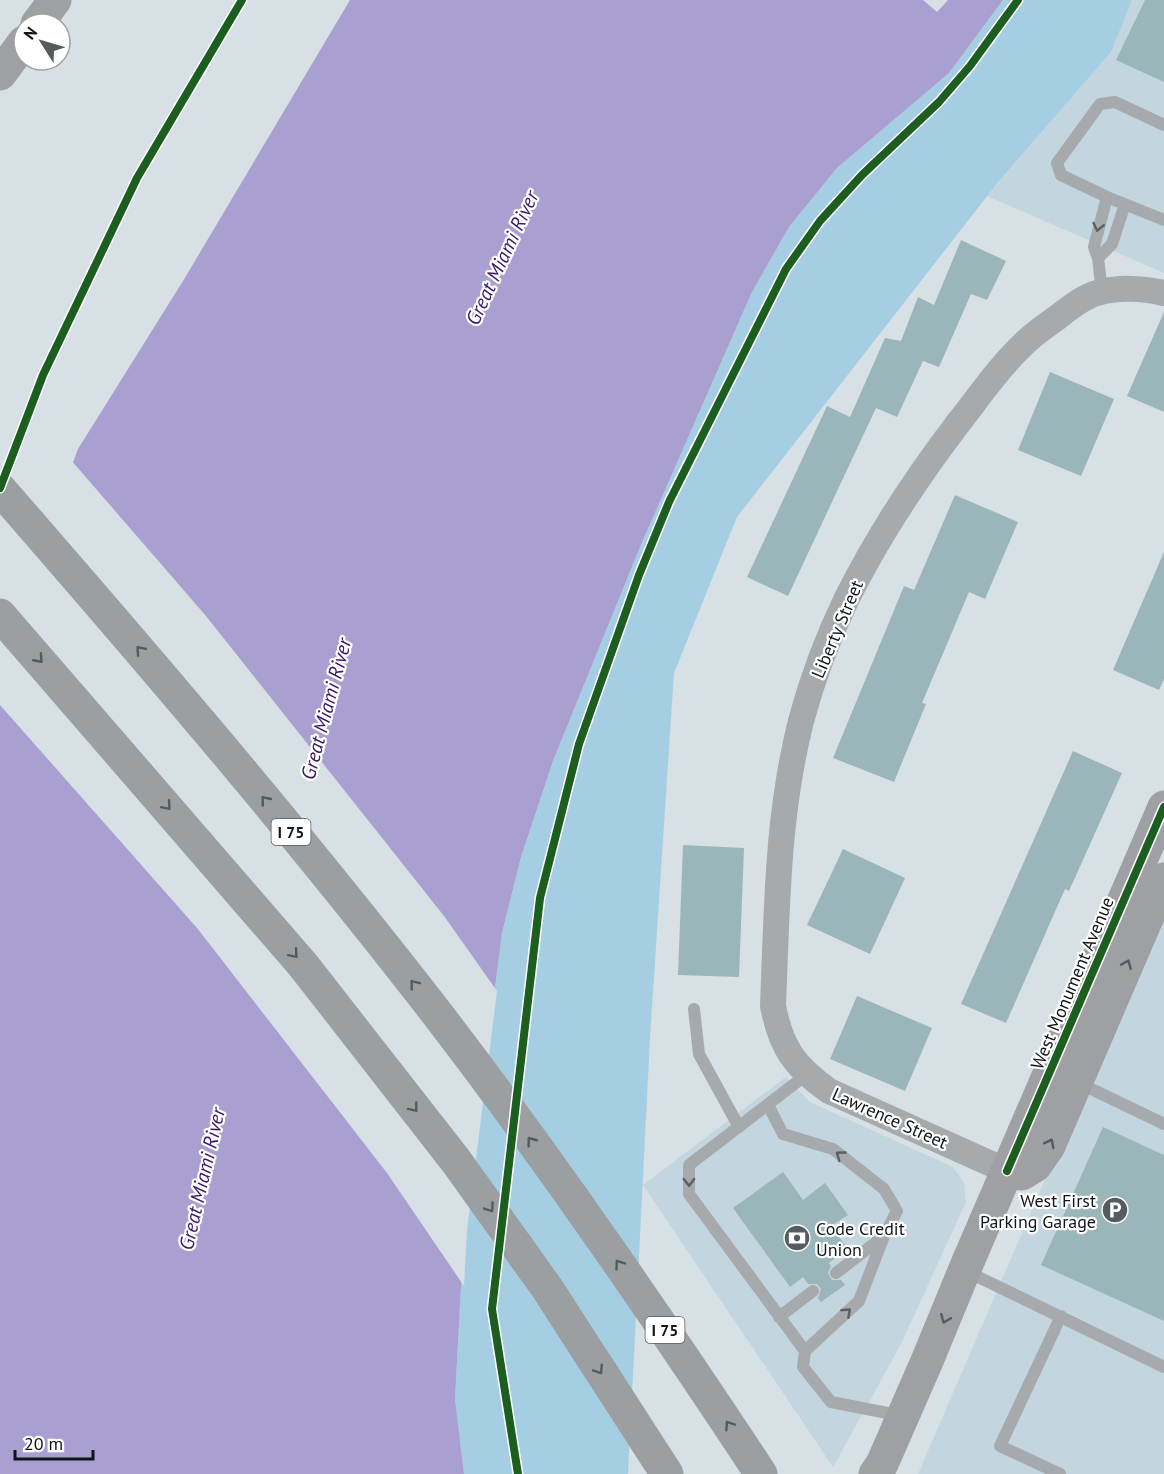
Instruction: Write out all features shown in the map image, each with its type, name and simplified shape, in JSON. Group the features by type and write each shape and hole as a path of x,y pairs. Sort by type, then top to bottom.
{"highway":[{"name":"I 75","path":"0,489 206,727 415,985 566,1188 681,1352 761,1474"},
{"path":"0,615 303,965 462,1170 547,1288 667,1474"},
{"path":"641,1434 653,1474"}],"main road":[{"path":"0,74 12,58"},
{"name":"West Monument Avenue","path":"875,1474 882,1464 903,1416 1007,1171 1063,1077 1164,807"},
{"path":"1063,1077 1164,879"}],"street":[{"path":"1099,293 1139,290 1164,293"},
{"name":"Liberty Street","path":"786,1048 777,1026 773,1005 780,843 790,772 802,719 824,650 847,598 892,518 939,448 1004,364 1030,338 1069,309 1099,293"},
{"name":"Lawrence Street","path":"786,1048 806,1075 829,1091 1007,1171"}],"lane":[{"path":"1164,125 1115,102 1100,104 1057,163 1061,175 1164,220"},
{"path":"1099,293 1098,258 1094,247 1107,197"},
{"path":"1098,258 1112,244 1125,204"},
{"path":"694,1009 699,1054 738,1127"},
{"path":"805,1351 689,1194 688,1165 806,1075"},
{"path":"1063,1077 1164,1124"},
{"path":"768,1105 783,1134 834,1149 884,1189 897,1211 884,1236 859,1301 805,1351 803,1367 831,1402 903,1416"},
{"path":"836,1273 884,1236"},
{"path":"964,1270 1164,1367"},
{"path":"779,1317 813,1291"},
{"path":"1060,1474 1000,1446 1061,1316"}],"shaded area":[{"path":"1003,0 1132,0 1111,52 995,186 737,517 674,673 650,1038 628,1474 464,1474 455,1399 464,1230 502,933 521,857 553,761 640,547 752,292 789,227 837,168 949,73"},
{"path":"1132,0 1164,0 1164,273 987,196 1111,52"},
{"path":"1164,904 1164,1474 918,1474"},
{"path":"786,1077 810,1102 953,1167 964,1183 966,1202 901,1344 833,1467 643,1185"}],"water":[{"name":"Great Miami River","path":"350,0 1003,0 949,73 837,168 789,227 752,292 640,547 553,761 521,857 502,933 464,1230 455,1399 464,1474 0,1474 0,660 78,449 183,281"}],"pier":[{"path":"923,0 948,0 937,12"},
{"path":"71,460 206,616 444,916 497,991 467,1230 464,1286 387,1173 197,928 0,705 0,652"}],"building":[{"path":"1145,0 1164,0 1164,82 1116,60"},
{"path":"961,240 1006,261 987,300 971,294 939,367 923,361 897,417 876,408 788,596 747,577 827,406 850,417 885,338 901,341 918,297 934,305"},
{"path":"1164,312 1164,412 1127,396"},
{"path":"1050,372 1114,399 1081,476 1018,450"},
{"path":"955,495 1018,522 985,599 969,592 922,703 926,704 894,782 833,758 904,586 914,590"},
{"path":"1164,552 1164,679 1159,690 1113,670"},
{"path":"1073,751 1122,773 1069,891 1065,889 1006,1023 961,1004"},
{"path":"683,845 744,848 739,977 678,975"},
{"path":"843,849 905,878 870,954 807,925"},
{"path":"857,996 932,1028 905,1091 830,1059"},
{"name":"West First Parking Garage","path":"1103,1127 1164,1155 1164,1321 1041,1265"},
{"name":"Code Credit Union","path":"783,1172 803,1200 825,1183 848,1215 831,1226 848,1249 829,1263 831,1266 828,1273 832,1280 841,1280 845,1285 821,1302 818,1298 821,1289 817,1284 808,1284 803,1277 790,1287 733,1208"}],"cycle path":[{"path":"0,488 43,375 137,178 242,0"},
{"path":"518,1474 492,1309 540,898 579,744 639,575 669,502 786,269 820,221 862,175 939,102 970,66 1018,0"},
{"path":"1007,1171 1164,807"}],"place":[{"name":"West First Parking Garage","path":"1115,1210"},
{"name":"Code Credit Union","path":"797,1238"}]}
